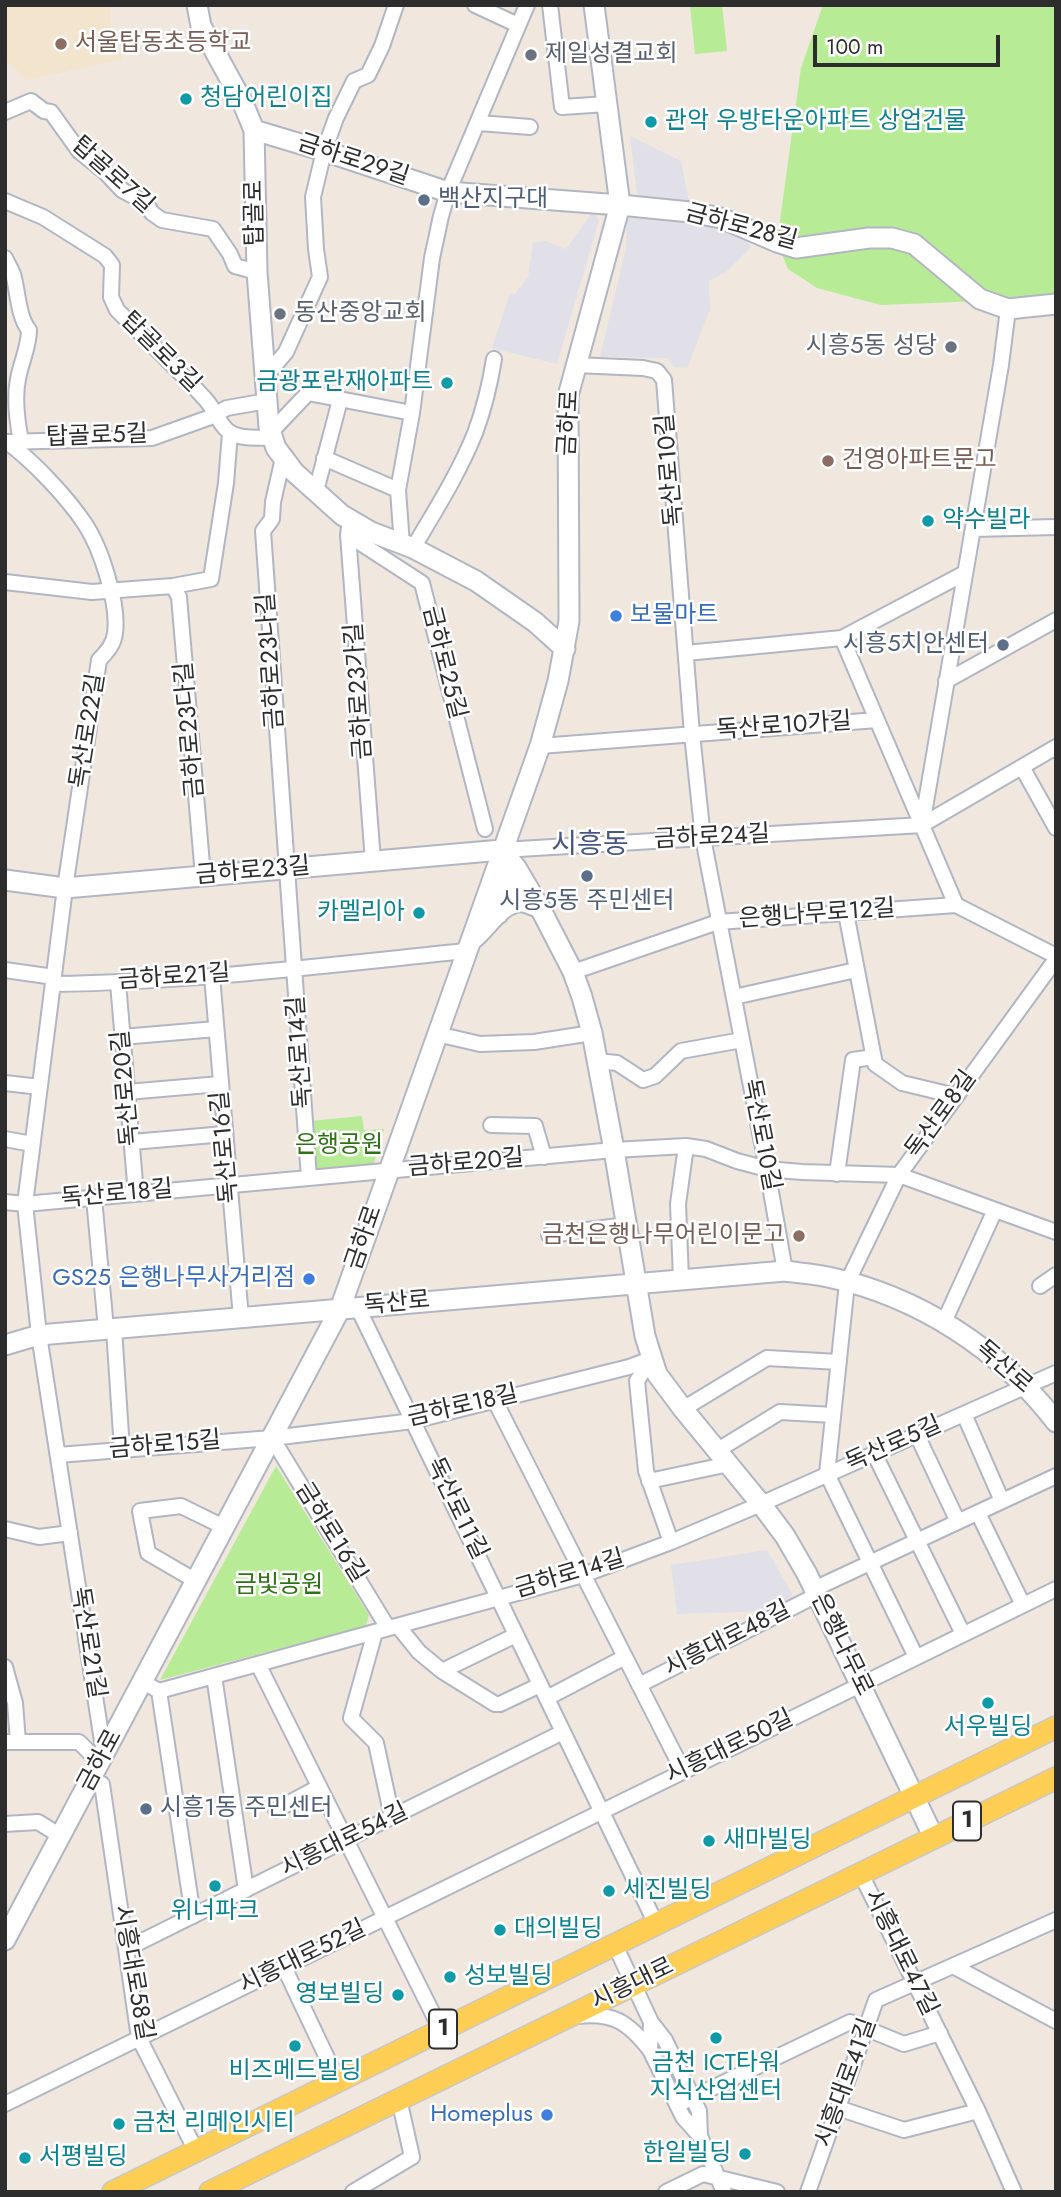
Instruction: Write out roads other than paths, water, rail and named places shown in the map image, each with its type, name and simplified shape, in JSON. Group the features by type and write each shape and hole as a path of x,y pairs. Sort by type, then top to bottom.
{"main road":[{"name":"탑골로","path":"197,5 201,26 254,130 257,272 267,401 275,448 349,528 371,532 408,546 476,581 535,622 565,649"},
{"name":"금하로","path":"5,1940 102,1758 151,1687 196,1581 272,1438 349,1308 389,1171 540,746 558,681 569,621 568,396 620,205 594,5"},
{"name":"금하로29길","path":"254,130 448,192 620,205"},
{"name":"금하로28길","path":"620,205 721,218 796,248 869,237 914,244 980,299 1008,309"},
{"path":"1008,309 1056,304"},
{"name":"금하로23길","path":"5,880 65,888 502,850"},
{"name":"은행나무로","path":"502,850 517,869 540,908 573,972 592,1033 635,1284 652,1359 663,1383 785,1536 815,1592 933,1838"},
{"path":"498,914 517,869"},
{"path":"468,946 498,914 519,902 540,908"},
{"name":"독산로","path":"5,1345 39,1335 785,1271 829,1277 890,1296 944,1322 981,1346 1027,1386 1056,1422"},
{"name":"시흥대로","path":"113,2192 1056,1727"},
{"name":"시흥대로","path":"210,2192 1056,1778"}],"street":[{"path":"265,377 286,352 320,276 313,197 324,151 354,81 368,75 382,46 396,5"},
{"path":"475,5 518,25"},
{"path":"408,546 398,490 412,413 432,258 441,216 448,192 527,5"},
{"path":"550,5 562,107 607,104"},
{"name":"탑골로7길","path":"5,112 32,101 44,111 51,112 79,151 122,190 146,203 152,213 162,219 213,229 235,266 257,272"},
{"path":"478,123 530,127"},
{"name":"탑골로3길","path":"5,201 43,217 105,256 112,265 111,297 117,310 188,381 230,433"},
{"path":"5,258 22,310 22,322 29,330 17,381 11,441"},
{"path":"922,825 1001,365 1008,309"},
{"path":"408,546 446,492 474,433 490,384 494,359"},
{"name":"독산로10길","path":"575,365 643,368 657,371 664,380 692,734 703,838 785,1271"},
{"path":"5,582 92,592 173,586 211,579 226,482 230,433 245,437 271,435 308,393 412,413"},
{"path":"316,491 340,400"},
{"name":"탑골로5길","path":"11,441 152,438 227,408 267,401"},
{"name":"독산로22길","path":"11,441 85,524 98,552 110,591 116,632 113,643 99,660 65,888 24,1204 39,1335"},
{"name":"금하로23나길","path":"283,458 272,519 263,531 288,869"},
{"path":"324,458 398,490"},
{"path":"973,529 1056,527"},
{"name":"금하로25길","path":"349,528 422,583 485,829"},
{"name":"금하로23가길","path":"349,528 373,861"},
{"path":"686,653 842,638 965,573"},
{"name":"금하로23다길","path":"173,586 179,597 203,876"},
{"path":"946,681 1056,620"},
{"path":"842,638 956,905 1056,958"},
{"name":"독산로10가길","path":"692,734 877,720"},
{"path":"540,746 692,734"},
{"name":"금하로24길","path":"502,850 922,825 1056,747"},
{"path":"1022,766 1056,828"},
{"path":"288,869 295,969"},
{"name":"은행나무로12길","path":"573,972 718,922 956,905"},
{"path":"846,914 875,1064 902,1083 956,1096"},
{"name":"금하로21길","path":"53,980 118,983 212,976 295,969 468,946"},
{"name":"독산로8길","path":"828,1474 847,1283 899,1175 1056,958"},
{"name":"독산로14길","path":"295,969 309,1178"},
{"path":"5,970 53,980"},
{"path":"734,997 856,970"},
{"name":"독산로16길","path":"212,976 241,1318"},
{"name":"독산로20길","path":"118,983 136,1194"},
{"path":"122,1037 216,1029"},
{"path":"437,1034 480,1044 534,1042 592,1033"},
{"path":"597,1061 617,1063 643,1080 655,1076 681,1051 742,1040"},
{"path":"837,1174 853,1060 873,1057"},
{"path":"5,1083 40,1087"},
{"path":"127,1092 220,1084"},
{"name":"금하로20길","path":"491,1125 535,1125 544,1157"},
{"path":"132,1142 225,1134"},
{"path":"5,1139 32,1144"},
{"path":"681,1279 678,1204 686,1146"},
{"name":"금하로20길","path":"389,1171 686,1146 706,1149 767,1169 899,1175 1055,1230"},
{"name":"금하로","path":"229,1185 389,1171"},
{"name":"독산로18길","path":"5,1202 24,1204 229,1185"},
{"path":"94,1198 122,1450"},
{"path":"944,1322 995,1210"},
{"path":"549,1235 626,1225"},
{"path":"1040,1286 1056,1275"},
{"name":"독산로11길","path":"349,1308 413,1421 498,1598"},
{"name":"독산로21길","path":"39,1335 102,1758"},
{"path":"683,1409 767,1358 839,1362"},
{"path":"652,1359 637,1381 646,1471 671,1542"},
{"name":"금하로18길","path":"272,1438 413,1421 652,1359"},
{"name":"독산로5길","path":"761,1504 1056,1373"},
{"name":"시흥대로48길","path":"495,1401 683,1771"},
{"path":"649,1480 723,1457 780,1412 833,1415"},
{"path":"964,1414 1002,1501"},
{"path":"917,1435 958,1522"},
{"name":"금하로15길","path":"58,1455 272,1438"},
{"name":"금하로16길","path":"272,1438 387,1629"},
{"path":"874,1453 964,1634"},
{"path":"828,1474 916,1657"},
{"name":"시흥대로48길","path":"639,1685 871,1562 1056,1476"},
{"name":"금하로14길","path":"151,1687 214,1676 583,1575 761,1504"},
{"path":"196,1581 148,1553 140,1511 181,1506 224,1528"},
{"path":"978,1513 1023,1605"},
{"path":"5,1529 39,1537 70,1533"},
{"name":"시흥대로50길","path":"601,1811 1056,1589"},
{"path":"498,1598 656,1924"},
{"path":"393,1817 376,1743 351,1718 387,1629 442,1671 498,1705 543,1691 625,1657"},
{"path":"442,1671 516,1634"},
{"path":"258,1664 441,2030"},
{"path":"5,1667 15,1703 11,1742 79,1742 102,1758"},
{"path":"214,1676 246,1889"},
{"path":"151,1687 192,1916"},
{"name":"시흥대로54길","path":"126,1949 563,1732"},
{"name":"시흥대로58길","path":"102,1784 139,2038 196,2151"},
{"path":"276,1810 319,1787"},
{"name":"시흥대로52길","path":"5,2104 601,1811"},
{"path":"5,1837 12,1823 38,1822 61,1836"},
{"name":"시흥대로47길","path":"861,1874 940,2033 1014,2192"},
{"name":"시흥대로41길","path":"808,2192 876,2000 1056,1920"},
{"path":"615,1945 651,2022 665,2040 699,2111 700,2136"},
{"path":"953,1966 1056,2021"},
{"path":"284,1968 338,2081"},
{"path":"565,2018 608,2015 637,2033 650,2050 683,2118 700,2136 724,2192"},
{"path":"650,2050 651,2022"},
{"path":"677,2105 850,2022 866,2029"},
{"name":"시흥대로47길","path":"866,2029 904,2044 940,2033"},
{"path":"354,2192 412,2157 399,2099"},
{"path":"838,2108 904,2130 978,2112"},
{"path":"666,2192 704,2174 777,2192"}],"place":[{"name":"서울탑동초등학교","path":"61,44"},
{"name":"제일성결교회","path":"531,55"},
{"name":"청담어린이집","path":"186,99"},
{"name":"관악 우방타운아파트 상업건물","path":"651,122"},
{"name":"백산지구대","path":"424,200"},
{"name":"동산중앙교회","path":"280,314"},
{"name":"시흥5동 성당","path":"951,347"},
{"name":"금광포란재아파트","path":"447,383"},
{"name":"건영아파트문고","path":"828,461"},
{"name":"약수빌라","path":"928,521"},
{"name":"보물마트","path":"616,616"},
{"name":"시흥5치안센터","path":"1003,645"},
{"name":"시흥5동 주민센터","path":"587,876"},
{"name":"카멜리아","path":"419,913"},
{"name":"금천은행나무어린이문고","path":"799,1236"},
{"name":"GS25 은행나무사거리점","path":"309,1279"},
{"name":"서우빌딩","path":"988,1703"},
{"name":"시흥1동 주민센터","path":"146,1809"},
{"name":"새마빌딩","path":"709,1841"},
{"name":"위너파크","path":"215,1886"},
{"name":"세진빌딩","path":"609,1891"},
{"name":"대의빌딩","path":"500,1930"},
{"name":"성보빌딩","path":"450,1977"},
{"name":"영보빌딩","path":"398,1995"},
{"name":"금천 ICT타워 지식산업센터","path":"716,2038"},
{"name":"비즈메드빌딩","path":"295,2046"},
{"name":"Homeplus","path":"547,2115"},
{"name":"금천 리메인시티","path":"119,2124"},
{"name":"한일빌딩","path":"745,2154"},
{"name":"서평빌딩","path":"25,2158"}],"district":[{"name":"시흥동","path":"590,846"}],"park label":[{"name":"은행공원","path":"339,1146"},
{"name":"금빛공원","path":"279,1586"}]}
